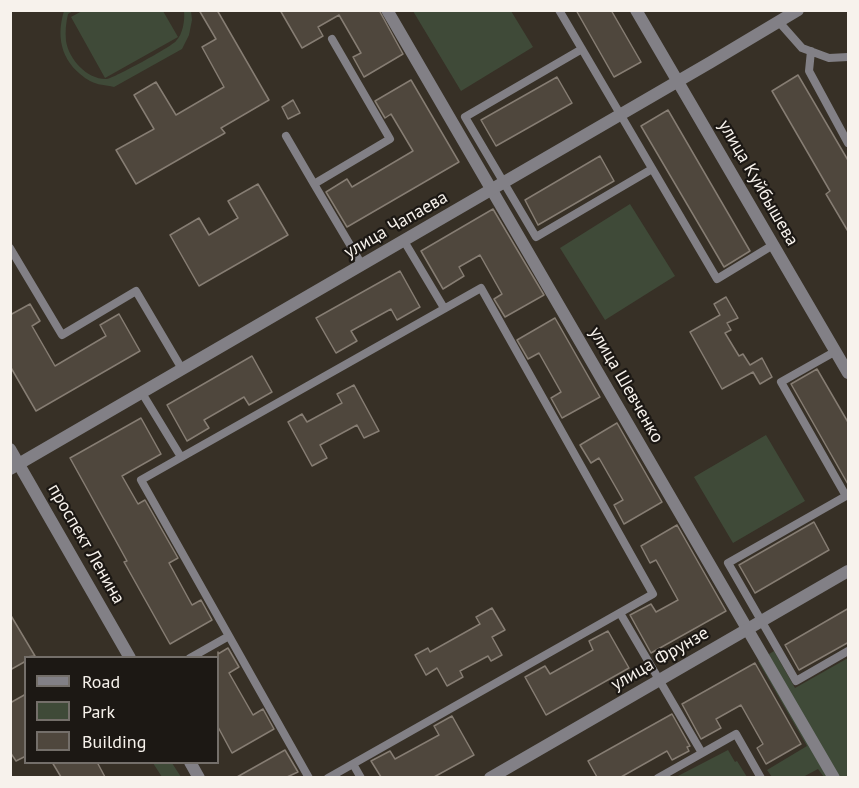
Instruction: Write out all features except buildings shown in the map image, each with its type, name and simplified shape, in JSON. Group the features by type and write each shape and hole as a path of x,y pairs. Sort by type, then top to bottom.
{"street":[{"name":"улица Шевченко","path":"387,10 834,777"},
{"name":"улица Куйбышева","path":"636,10 849,373"},
{"name":"улица Чапаева","path":"15,466 798,10"},
{"name":"проспект Ленина","path":"10,449 15,466 129,656"},
{"name":"улица Фрунзе","path":"490,777 849,571"},
{"path":"191,764 199,777"}],"lane":[{"path":"559,10 717,279 773,245"},
{"path":"779,22 802,48 829,58 849,57"},
{"path":"314,184 390,139 332,39"},
{"path":"582,49 465,117 536,237 652,169"},
{"path":"811,51 809,71 849,143"},
{"path":"286,136 362,265"},
{"path":"404,241 444,309"},
{"path":"10,248 62,335 136,291 182,369"},
{"path":"309,777 141,480 481,288 653,594 328,777"},
{"path":"836,351 781,382 847,499 728,563 796,681 849,651"},
{"path":"142,393 182,457"},
{"path":"620,613 702,753"},
{"path":"192,656 229,636"},
{"path":"658,777 736,734 761,777"},
{"path":"353,764 361,777"}],"green space":[{"path":"64,11 73,11 68,14 66,41 75,62 93,76 107,79 142,62 176,41 183,27 184,11 191,11 192,20 189,35 182,49 114,87 90,81 73,67 61,42 60,32"},
{"path":"82,11 163,11 178,37 105,78 71,17"},
{"path":"413,11 511,11 533,47 461,91"},
{"path":"630,204 675,276 605,320 560,248"},
{"path":"766,435 805,501 733,543 694,477"},
{"path":"774,651 795,688 848,658 848,777 824,777 818,769 803,777 772,777 767,770 807,746 758,661"},
{"path":"728,750 747,777 676,777"},
{"path":"154,764 173,764 181,777 162,777"}]}
